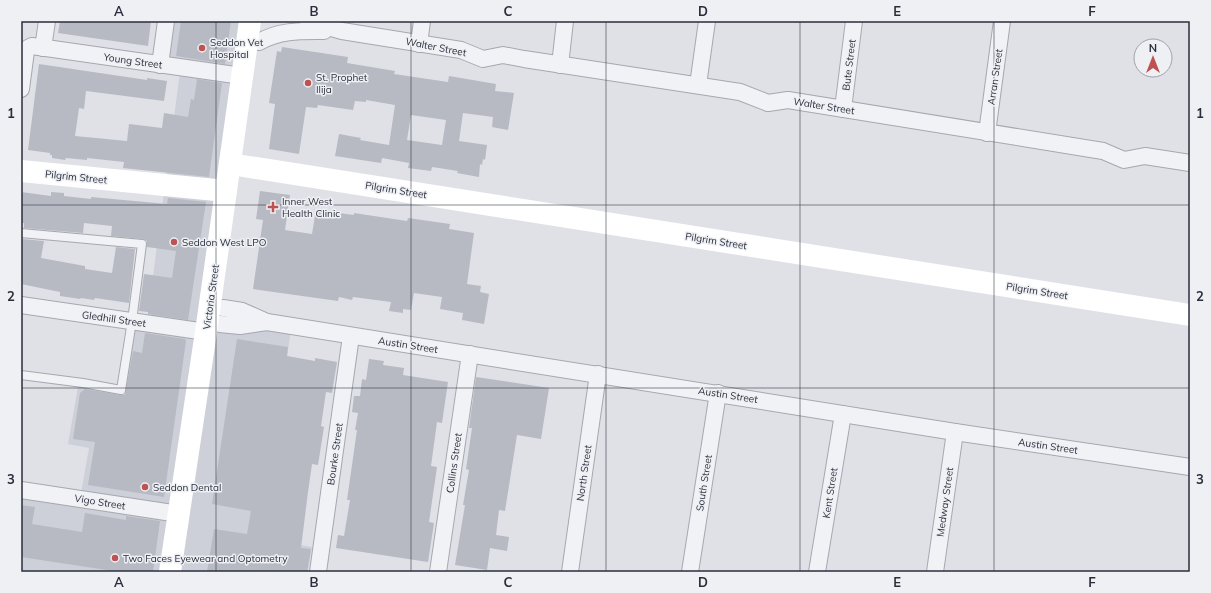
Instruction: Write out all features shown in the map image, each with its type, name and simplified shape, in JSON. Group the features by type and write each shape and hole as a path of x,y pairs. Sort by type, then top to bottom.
{"street":[{"path":"43,48 47,21"},
{"path":"160,65 166,21"},
{"name":"Victoria Street","path":"215,322 226,191 250,21"},
{"name":"Walter Street","path":"308,21 342,32"},
{"path":"419,44 422,21"},
{"path":"560,65 565,21"},
{"path":"698,85 707,21"},
{"name":"Bute Street","path":"843,109 854,21"},
{"name":"Arran Street","path":"987,133 1002,21"},
{"name":"Victoria Street","path":"170,572 185,515 215,322 243,166 261,32"},
{"name":"Walter Street","path":"261,32 274,35 288,32 342,32 461,50 483,59 503,55 740,92 768,103 788,100 1103,151 1124,160 1145,156 1190,163"},
{"name":"Young Street","path":"21,89 26,51 32,46 242,76"},
{"name":"Pilgrim Street","path":"243,166 1190,315"},
{"name":"Pilgrim Street","path":"21,171 226,191"},
{"name":"Gledhill Street","path":"21,306 132,321 215,322"},
{"name":"Austin Street","path":"215,322 241,311 266,322 351,336 598,374 955,432 1190,467"},
{"name":"Bourke Street","path":"318,572 351,336"},
{"name":"Collins Street","path":"438,572 470,354"},
{"name":"North Street","path":"570,572 598,374"},
{"name":"South Street","path":"690,572 718,394"},
{"name":"Kent Street","path":"817,572 843,414"},
{"name":"Medway Street","path":"935,572 955,432"},
{"name":"Vigo Street","path":"21,490 185,515"},
{"name":"Victoria Street","path":"185,515 185,572"}],"lane":[{"path":"21,233 142,244 132,321 120,390 83,383 21,375"}],"shaded area":[{"path":"162,21 251,21 213,318 291,329 261,538 312,547 308,572 21,572 21,484 81,493 89,448 68,444 78,387 116,393 127,327 146,329 180,72 157,68"}],"building":[{"path":"60,21 151,21 148,46 58,33"},
{"path":"181,21 231,21 225,64 176,56"},
{"path":"282,47 348,57 347,63 395,71 394,74 448,82 449,76 496,84 495,91 514,93 508,130 492,127 493,117 463,113 459,141 487,145 485,160 483,159 482,165 480,164 479,177 457,173 458,171 432,167 431,171 408,168 409,163 382,158 381,163 335,156 339,134 361,138 360,140 389,145 395,105 366,100 366,102 355,101 353,110 318,105 317,108 306,107 299,154 269,149 275,104 269,103 277,51 281,52","holes":["411,115 446,120 442,145 407,140"]},
{"path":"39,64 147,80 147,78 167,81 164,101 86,91 84,109 79,108 75,136 127,141 129,124 162,128 164,113 188,117 191,99 194,100 197,79 222,83 209,177 123,168 124,162 87,158 87,160 66,158 65,160 52,158 50,153 28,150"},
{"path":"260,191 290,195 285,230 312,234 316,210 354,215 354,213 407,221 408,218 450,224 449,229 474,233 467,284 481,286 480,292 489,294 484,324 462,320 463,313 440,309 442,297 414,293 411,310 403,309 403,313 389,311 391,302 353,297 352,300 339,297 338,301 253,289 263,220 256,219"},
{"path":"21,192 51,196 51,192 64,193 64,196 91,199 91,197 167,204 168,198 206,202 188,320 148,314 148,312 139,311 144,274 172,278 176,251 147,247 147,241 143,239 111,236 112,226 84,223 83,233 24,228 24,223 21,223"},
{"path":"22,239 44,241 41,258 85,266 85,269 112,273 116,247 135,249 129,303 95,298 94,300 60,296 60,292 21,284"},
{"path":"145,333 185,339 186,341 164,497 88,485 95,442 73,439 80,393 85,389 125,395 133,351 142,353"},
{"path":"237,339 288,347 287,356 315,361 315,358 337,362 332,393 326,392 321,426 324,427 318,465 312,464 308,492 301,548 311,549 307,572 207,572 214,529 247,534 251,511 212,504"},
{"path":"369,359 384,361 383,365 404,368 403,375 448,382 442,423 437,422 431,466 437,467 429,522 434,523 428,562 336,548 338,535 344,536 350,500 347,500 358,413 352,412 354,396 360,396 362,379 366,380"},
{"path":"476,377 549,388 541,439 517,435 505,511 499,510 496,535 509,537 507,551 490,548 487,570 455,565 469,470 466,469 472,428 469,428"},
{"path":"21,505 35,507 32,524 82,532 85,513 126,520 126,516 160,521 153,572 120,572 21,557"}],"place":[{"name":"Seddon Vet Hospital","path":"202,48"},
{"name":"St. Prophet Ilija","path":"308,83"},
{"name":"Inner West Health Clinic","path":"273,207"},
{"name":"Seddon West LPO","path":"174,242"},
{"name":"Seddon Dental","path":"145,487"},
{"name":"Two Faces Eyewear and Optometry","path":"115,558"}]}
